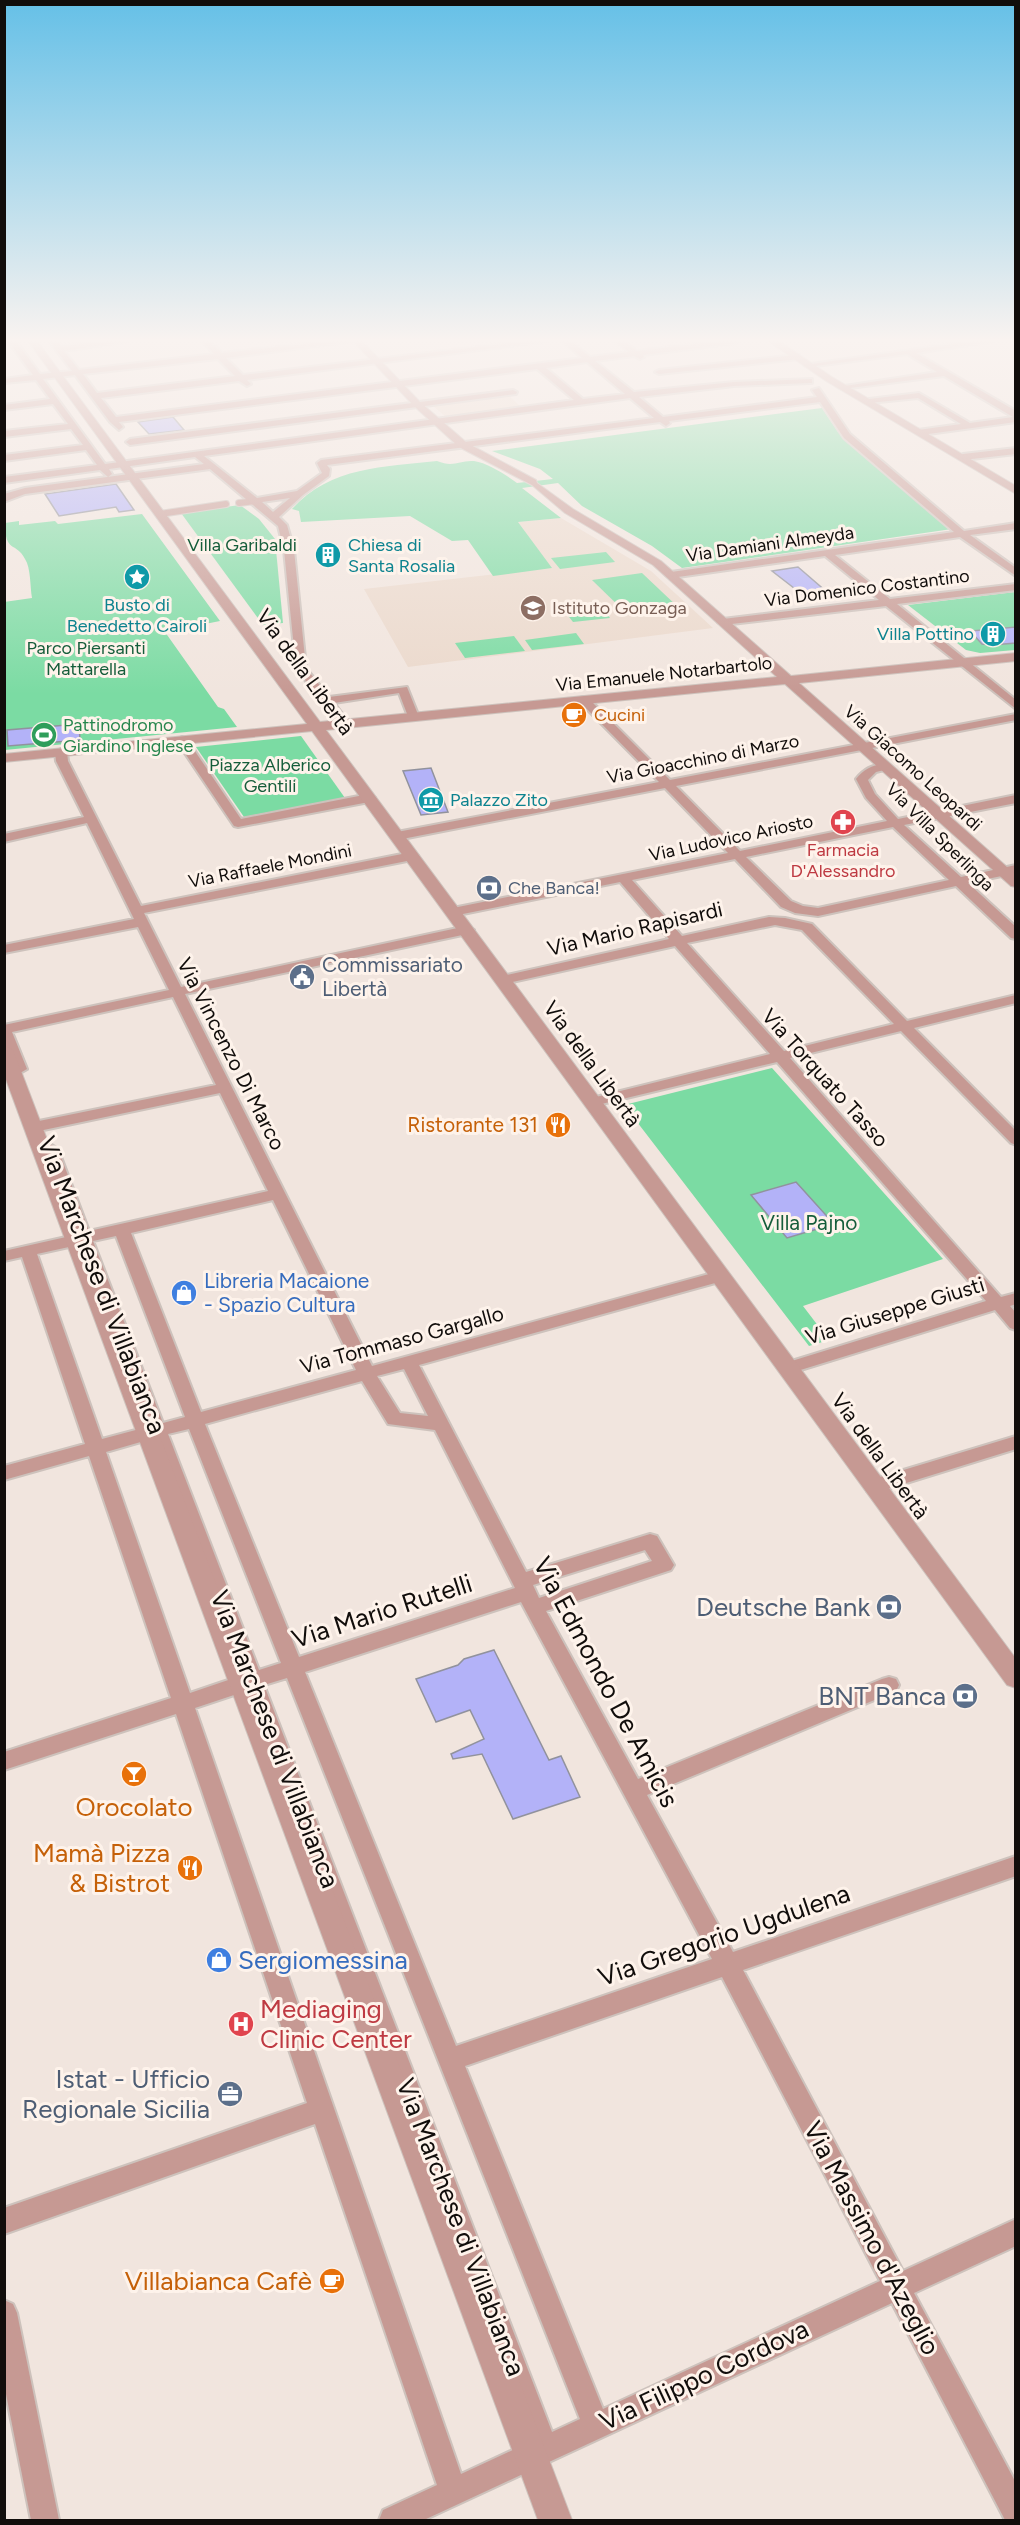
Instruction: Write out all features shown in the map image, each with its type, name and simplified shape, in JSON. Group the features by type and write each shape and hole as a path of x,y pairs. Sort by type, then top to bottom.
{"street":[{"path":"5,459 17,479"},
{"path":"96,459 112,479"},
{"name":"Via della Libertà","path":"118,459 1016,1678"},
{"path":"142,459 152,474"},
{"path":"4,480 165,459"},
{"path":"203,459 282,525 289,550 301,668 344,724"},
{"path":"274,517 300,493 326,474 326,469 317,459"},
{"path":"321,463 343,459"},
{"name":"Via Giacomo Leopardi","path":"489,459 534,484 569,511 644,554 671,575 937,814 1009,870 1016,883"},
{"path":"874,459 961,533 1016,573"},
{"path":"964,459 1014,489"},
{"path":"5,502 18,492 212,466"},
{"path":"72,471 81,484"},
{"path":"36,476 43,489"},
{"path":"239,503 300,493"},
{"path":"160,514 226,504"},
{"name":"Via Damiani Almeyda","path":"671,575 1016,526"},
{"path":"827,553 1016,706"},
{"name":"Via Domenico Costantino","path":"723,622 1016,586"},
{"name":"Via Emanuele Notarbartolo","path":"4,758 1016,657"},
{"path":"326,701 403,689 413,717"},
{"path":"584,700 786,904 800,910 818,912 1009,870"},
{"name":"Via Gioacchino di Marzo","path":"397,836 1016,717"},
{"path":"182,740 238,823 369,798"},
{"name":"Via Vincenzo Di Marco","path":"61,752 62,761 90,819 368,1374"},
{"name":"Via Villa Sperlinga","path":"884,767 872,770 862,779 870,795 895,823 1016,935"},
{"name":"Via Ludovico Ariosto","path":"453,912 1016,799"},
{"path":"4,838 90,819"},
{"name":"Via Raffaele Mondini","path":"4,949 138,916 412,856"},
{"name":"Via Torquato Tasso","path":"622,878 1016,1324"},
{"path":"775,920 786,913 786,904"},
{"path":"807,927 809,918 818,912"},
{"path":"775,920 807,927 1016,1140"},
{"name":"Via Mario Rapisardi","path":"503,981 775,920"},
{"path":"4,1029 466,930"},
{"path":"593,1102 903,1026 1012,1004"},
{"name":"Via Marchese di Villabianca","path":"4,1029 38,1126 538,2453 555,2520"},
{"name":"Via Marchese di Villabianca","path":"4,1050 38,1126"},
{"path":"38,1126 225,1087"},
{"path":"4,1256 279,1194"},
{"name":"Via Marchese di Villabianca","path":"121,1229 293,1669 596,2425"},
{"path":"28,1251 453,2492"},
{"name":"Via Tommaso Gargallo","path":"4,1473 720,1276"},
{"name":"Via Giuseppe Giusti","path":"788,1368 1016,1298"},
{"name":"Via Edmondo De Amicis","path":"409,1362 527,1594 726,1964"},
{"path":"368,1374 394,1419 441,1424"},
{"path":"874,1486 1016,1442"},
{"path":"650,1541 664,1565 527,1594 650,1541"},
{"name":"Via Mario Rutelli","path":"4,1761 527,1594"},
{"path":"633,1791 889,1685"},
{"name":"Via Gregorio Ugdulena","path":"451,2059 1016,1866"},
{"name":"Via Massimo d'Azeglio","path":"726,1964 1016,2513"},
{"path":"4,2221 321,2110"},
{"name":"Via Filippo Cordova","path":"393,2520 1016,2232"},
{"path":"4,2313 45,2520"}],"shaded area":[{"name":"Istituto Gonzaga","path":"561,518 651,571 713,628 408,667 364,589 551,568 518,522"}],"green space":[{"path":"513,459 870,459 952,529 682,568 652,546 582,506 558,483 522,488 561,518 518,522 552,568 493,576 468,540 452,541 410,516 301,522 299,511 292,509 324,484 341,476 378,467 437,461 452,464 474,461 491,467 517,483 553,479 540,469"},
{"name":"Villa Garibaldi","path":"240,505 259,519 275,539 283,623 263,625 181,513"},
{"name":"Parco Piersanti Mattarella","path":"142,514 220,621 165,632 218,707 224,709 237,727 5,750 4,602 32,598 27,563 22,554 9,543 5,533 5,523 19,521 19,525 55,521 58,524"},
{"path":"606,552 615,562 560,569 551,558"},
{"path":"642,573 679,608 628,615 592,580"},
{"path":"1015,592 1015,650 980,653 966,650 908,605"},
{"path":"603,609 610,618 573,622 566,613"},
{"path":"576,633 584,644 532,650 525,640"},
{"path":"514,636 525,651 465,658 455,643"},
{"name":"Piazza Alberico Gentili","path":"301,736 345,798 244,817 196,747"},
{"name":"Villa Pajno","path":"772,1068 943,1259 803,1306 829,1340 809,1346 624,1105"}],"building":[{"path":"116,484 134,510 119,512 116,507 59,516 45,494"},
{"path":"798,567 835,599 812,602 772,571"},
{"name":"Villa Pottino","path":"1016,627 1016,643 982,644 970,631"},
{"name":"Pattinodromo Giardino Inglese","path":"79,724 80,740 8,746 7,730"},
{"path":"431,768 448,812 421,815 403,771"},
{"name":"Villa Pajno","path":"796,1182 834,1224 787,1238 751,1195"},
{"path":"494,1650 549,1760 561,1756 580,1797 513,1819 482,1754 453,1759 451,1754 484,1739 470,1710 436,1722 416,1679 458,1665 464,1659"}],"place":[{"name":"Chiesa di Santa Rosalia","path":"328,555"},
{"name":"Busto di Benedetto Cairoli","path":"137,577"},
{"name":"Istituto Gonzaga","path":"533,608"},
{"name":"Villa Pottino","path":"993,634"},
{"name":"Cucini","path":"574,715"},
{"name":"Pattinodromo Giardino Inglese","path":"44,735"},
{"name":"Palazzo Zito","path":"431,800"},
{"name":"Farmacia D'Alessandro","path":"843,822"},
{"name":"Che Banca!","path":"489,888"},
{"name":"Commissariato Libertà","path":"302,977"},
{"name":"Ristorante 131","path":"558,1125"},
{"name":"Libreria Macaione - Spazio Cultura","path":"184,1293"},
{"name":"Deutsche Bank","path":"889,1607"},
{"name":"BNT Banca","path":"965,1696"},
{"name":"Orocolato","path":"134,1774"},
{"name":"Mamà Pizza & Bistrot","path":"190,1868"},
{"name":"Sergiomessina","path":"219,1960"},
{"name":"Mediaging Clinic Center","path":"241,2024"},
{"name":"Istat - Ufficio Regionale Sicilia","path":"230,2094"},
{"name":"Villabianca Cafè","path":"332,2281"}]}
